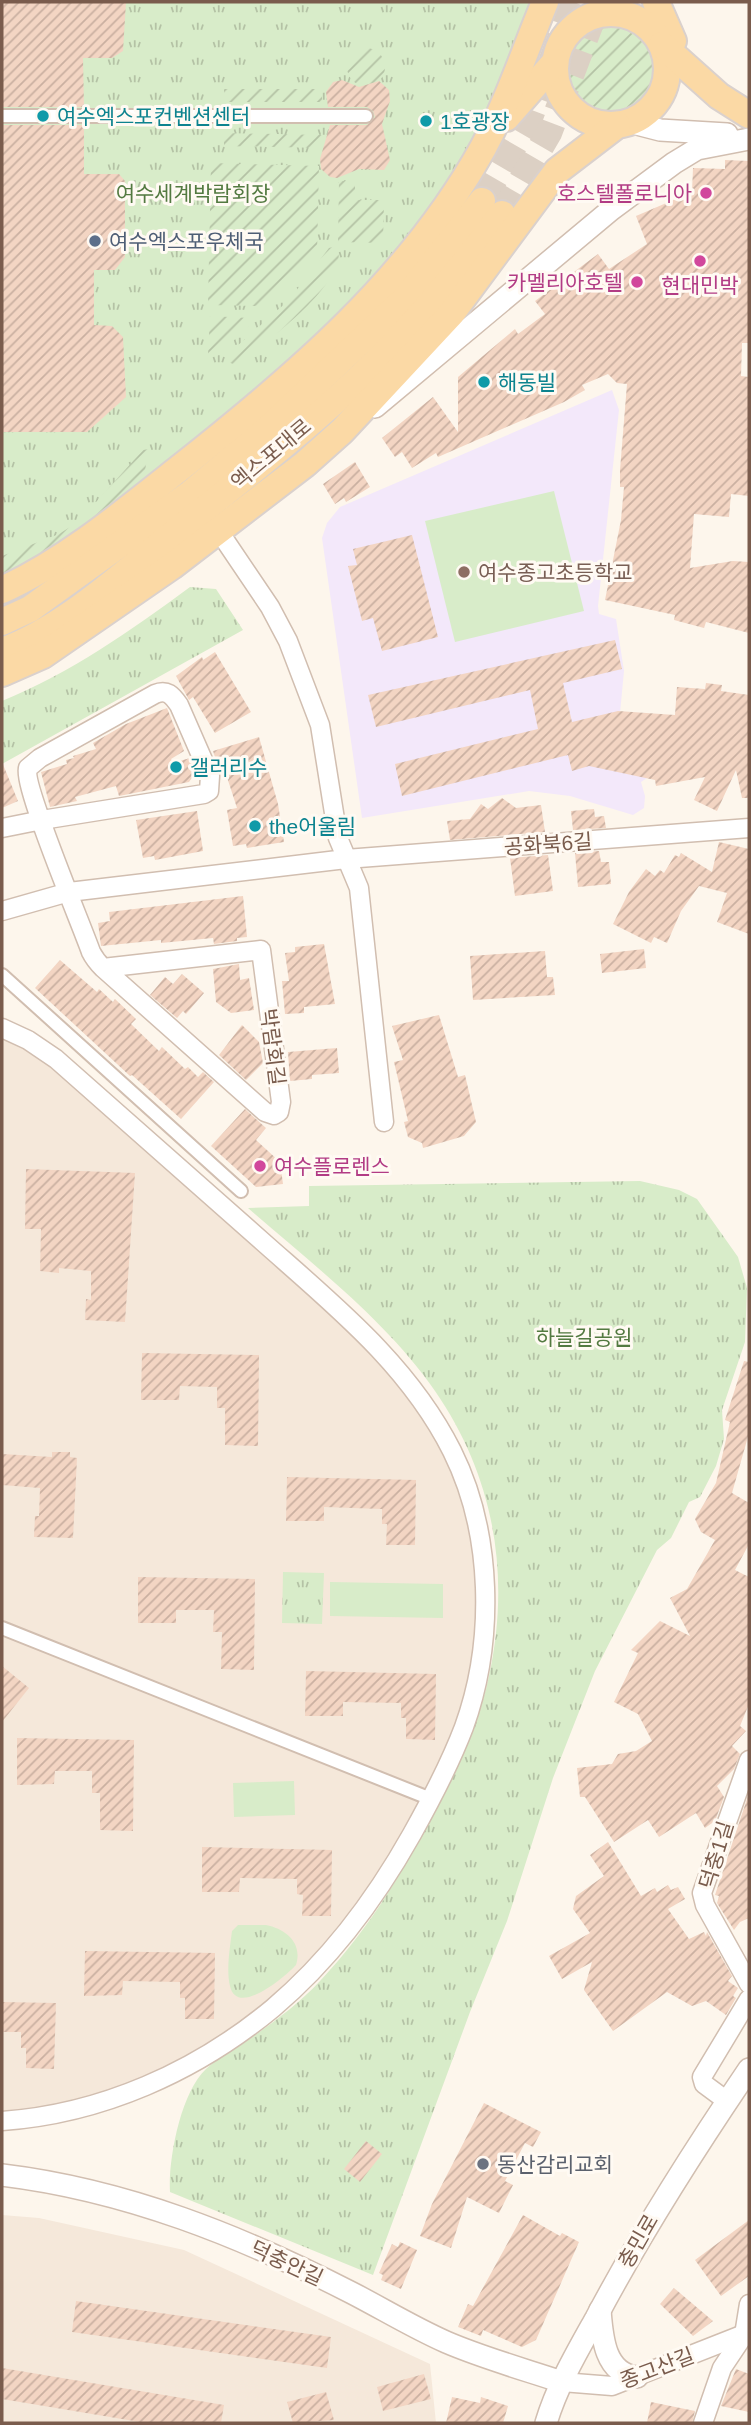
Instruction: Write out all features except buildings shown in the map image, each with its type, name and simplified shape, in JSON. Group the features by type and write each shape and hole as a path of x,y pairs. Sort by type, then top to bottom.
{"main road":[{"path":"484,146 545,2"},
{"path":"560,2 557,84 567,104 584,118 623,124"},
{"path":"2,590 30,577 107,525 237,424 347,325 395,273 441,214 484,146 556,56 578,23 598,14 648,8"},
{"path":"2,673 43,655 218,530 305,464 342,431 451,314 557,171 623,124 653,107 663,91 667,63 648,8"},
{"path":"648,8 663,24 696,74"},
{"path":"662,45 719,96 749,115"},
{"name":"엑스포대로","path":"2,622 30,609 191,493 269,428 405,299 492,207 454,277 386,352 284,446 76,609 17,646 2,651"}],"street":[{"path":"2,116 366,116"},
{"path":"623,124 660,130 749,137"},
{"path":"342,431 395,393 612,209 674,163 697,149 749,137"},
{"path":"218,530 270,607 308,689 326,756 338,838 359,887 384,1122"},
{"name":"박람회길","path":"2,828 42,820 204,794 209,791 210,776 172,695 164,692 155,694 33,763 26,771 26,777 42,820 69,892 91,952 103,968 265,1112 272,1115 279,1112 281,1102 261,950 103,968"},
{"name":"공화북6길","path":"346,859 749,828"},
{"path":"2,911 69,892 346,859"},
{"path":"2,975 242,1191"},
{"path":"2,1028 28,1040 56,1059 302,1277 392,1361 436,1421 468,1489 480,1539 485,1597 481,1656 470,1708 431,1799 386,1879 357,1920 311,1974 270,2010 215,2048 142,2088 85,2109 2,2121"},
{"path":"2,1628 431,1799"},
{"name":"덕충1길","path":"749,1760 702,1893 705,1905 749,1984"},
{"path":"727,2101 704,2084 702,2077 749,1999"},
{"name":"충민로","path":"546,2423 562,2382 671,2183 749,2069"},
{"name":"덕충안길","path":"2,2175 122,2199 188,2219 276,2257 439,2339 562,2382"},
{"path":"704,2423 722,2368 746,2333 749,2304"},
{"path":"600,2310 608,2355 623,2373 637,2377"},
{"name":"종고산길","path":"562,2382 604,2386 637,2377 746,2333"}],"shaded area":[{"name":"여수종고초등학교","path":"612,390 619,410 598,606 599,614 616,619 624,671 620,713 653,774 641,782 645,796 644,808 633,815 570,796 529,791 362,818 322,538 327,523 340,507"},
{"path":"2,1028 12,1032 363,1333 454,1455 485,1597 470,1708 404,1849 311,1974 172,2074 2,2121"},
{"path":"2,2215 39,2218 184,2250 430,2364 436,2423 2,2423"}],"green space":[{"name":"여수세계박람회장","path":"2,2 536,2 504,82 482,128 416,226 343,311 261,387 216,424 87,523 2,582"},
{"path":"601,24 619,24 635,31 647,43 654,59 654,77 647,93 635,105 619,112 601,112 585,105 573,93 566,77 566,59 573,43 585,31"},
{"path":"366,48 379,54 385,67 379,80 366,86 353,80 347,67 353,54"},
{"path":"224,89 322,89 322,102 224,102"},
{"path":"224,133 322,135 322,148 224,146"},
{"path":"211,163 319,166 317,254 261,306 208,305"},
{"path":"339,181 355,181 355,200 384,200 383,243 338,242"},
{"path":"336,246 339,259 333,275 304,310 239,362 233,364 226,361 228,354 289,300 329,248"},
{"path":"210,316 249,318 249,326 217,356 208,355"},
{"path":"149,449 143,481 69,538 2,582 2,556 59,534 78,522 143,450"},
{"path":"554,491 584,611 455,642 425,521"},
{"path":"190,587 216,589 243,630 2,764 2,701 76,664"},
{"name":"하늘길공원","path":"640,1181 679,1190 697,1199 738,1257 747,1288 745,1342 722,1410 724,1439 716,1466 700,1497 689,1502 671,1538 657,1550 595,1671 553,1778 507,1921 470,2012 373,2275 170,2192 171,2162 183,2109 197,2080 210,2065 282,2015 320,1981 372,1917 415,1847 468,1738 485,1692 495,1638 497,1564 484,1492 455,1424 435,1391 416,1365 371,1317 248,1208 309,1206 309,1186"},
{"path":"283,1572 324,1573 322,1624 282,1623"},
{"path":"330,1582 443,1584 443,1618 330,1616"},
{"path":"294,1781 295,1815 234,1817 233,1783"},
{"path":"238,1925 266,1925 291,1938 297,1950 296,1965 262,1992 242,1998 234,1995 229,1980 232,1931"}],"tunnel":[{"path":"482,201 529,120 574,2"},
{"path":"502,214 549,133 599,2"}],"place":[{"name":"여수엑스포컨벤션센터","path":"43,116"},
{"name":"1호광장","path":"426,121"},
{"name":"호스텔폴로니아","path":"706,193"},
{"name":"여수엑스포우체국","path":"95,241"},
{"name":"현대민박","path":"700,261"},
{"name":"카멜리아호텔","path":"637,282"},
{"name":"해동빌","path":"484,382"},
{"name":"여수종고초등학교","path":"464,572"},
{"name":"갤러리수","path":"176,767"},
{"name":"the어울림","path":"255,826"},
{"name":"여수플로렌스","path":"260,1166"},
{"name":"동산감리교회","path":"483,2164"}]}
